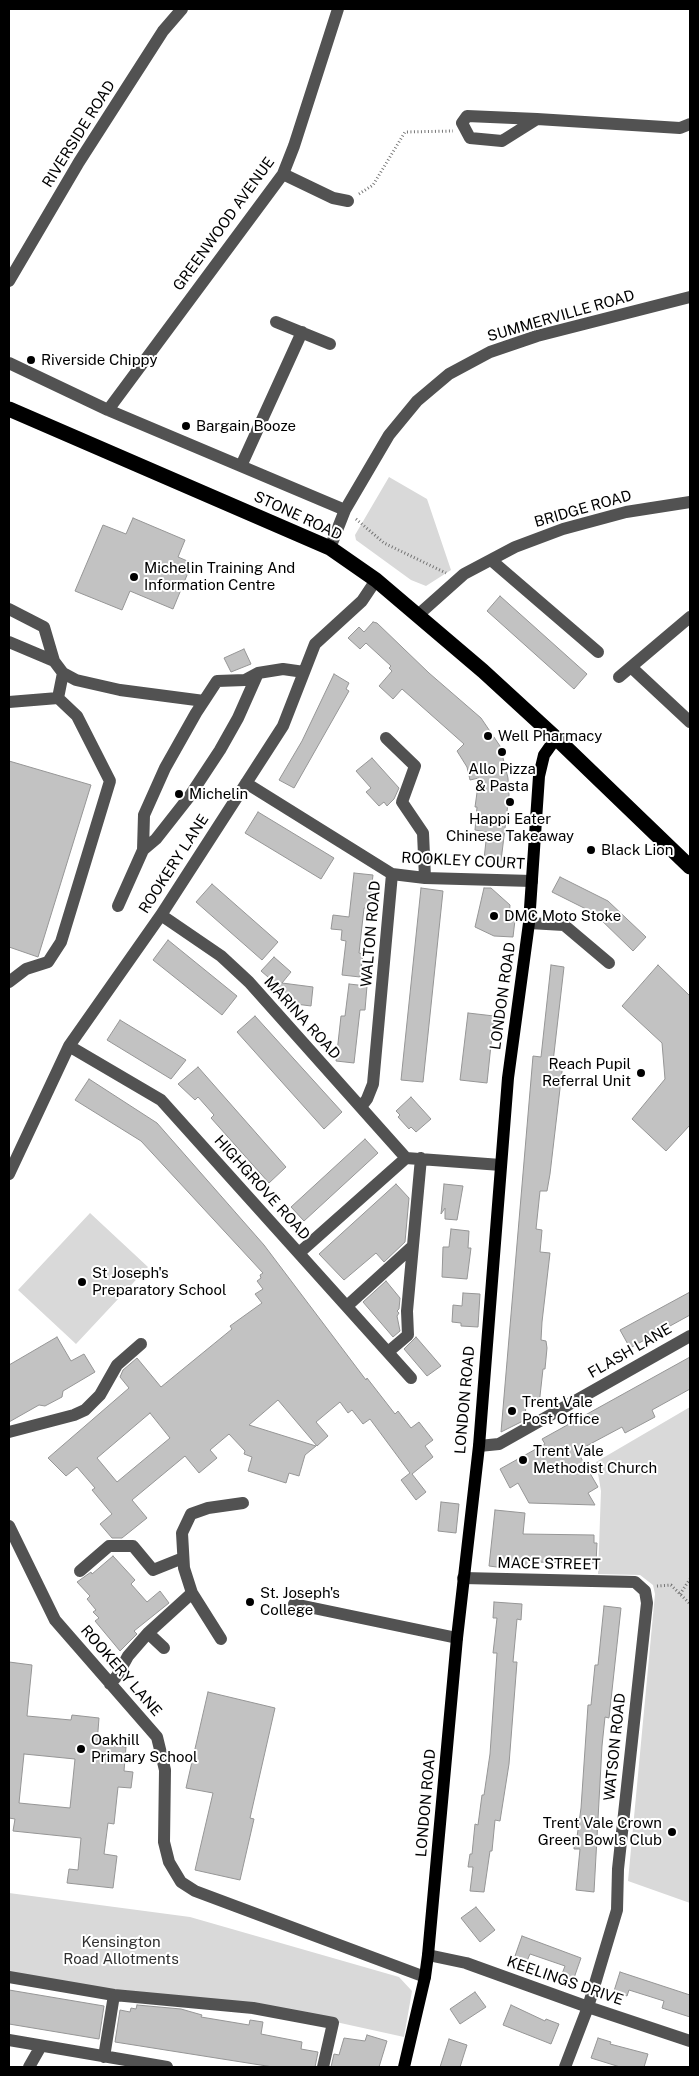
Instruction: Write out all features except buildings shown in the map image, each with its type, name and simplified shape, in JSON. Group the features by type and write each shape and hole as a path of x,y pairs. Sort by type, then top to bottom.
{"highway":[{"name":"STONE ROAD","path":"9,409 330,548 376,580 418,615 556,738 690,867"}],"main road":[{"name":"LONDON ROAD","path":"404,2067 425,1977 428,1955 463,1578 479,1446 508,1078 529,923 539,776 544,756 556,738"}],"street":[{"name":"RIVERSIDE ROAD","path":"9,281 79,162 163,31 182,9"},
{"name":"GREENWOOD AVENUE","path":"108,410 283,174 294,146 338,9"},
{"path":"537,119 502,140 470,138 462,122 467,116 537,119 680,128 690,124"},
{"path":"283,174 333,198 348,202"},
{"name":"SUMMERVILLE ROAD","path":"330,548 345,510 389,435 417,401 449,374 490,352 537,336 690,297"},
{"path":"276,322 330,344"},
{"path":"240,466 302,332"},
{"name":"STONE ROAD","path":"9,363 108,410 345,510"},
{"name":"BRIDGE ROAD","path":"418,615 458,579 515,547 563,528 626,512 690,502"},
{"path":"491,560 598,652"},
{"name":"ROOKERY LANE","path":"9,1174 69,1046 161,915 283,726 315,644 362,601 376,580"},
{"path":"9,609 44,629 54,661 63,673 76,680 120,690 204,702"},
{"path":"619,677 690,617"},
{"path":"9,620 44,629"},
{"path":"9,642 54,661"},
{"path":"631,667 690,722"},
{"path":"118,906 143,850 144,816 165,768 217,681 245,680 258,673 283,669 304,672"},
{"path":"58,698 63,673"},
{"path":"143,850 156,839 189,797 220,750 238,718 258,673"},
{"path":"9,702 58,698 77,716 110,781 61,942 48,962 26,969 9,982"},
{"path":"386,738 415,766 402,802 423,833 424,878"},
{"name":"WALTON ROAD","path":"246,783 392,874 373,1084 367,1099 361,1107"},
{"name":"ROOKLEY COURT","path":"392,874 424,878 532,881"},
{"name":"MARINA ROAD","path":"161,915 221,956 248,982 406,1158"},
{"path":"529,923 564,925 609,963"},
{"name":"HIGHGROVE ROAD","path":"69,1046 161,1100 411,1378"},
{"path":"299,1254 406,1158 501,1165"},
{"path":"388,1352 408,1335 407,1311 421,1158"},
{"path":"347,1306 413,1246"},
{"name":"FLASH LANE","path":"479,1446 499,1444 690,1336"},
{"path":"9,1432 74,1415 85,1410 100,1395 117,1365 141,1344"},
{"path":"221,1639 192,1593 183,1558 182,1533 192,1514 208,1508 243,1503"},
{"name":"ROOKERY LANE","path":"9,1526 55,1620 157,1737 165,1770 164,1842 169,1862 181,1882 195,1891 425,1977"},
{"path":"80,1571 110,1546 133,1546 153,1570 183,1558"},
{"name":"MACE STREET","path":"463,1578 638,1584"},
{"name":"WATSON ROAD","path":"565,2067 588,2007 617,1910 618,1869 647,1603 638,1584"},
{"path":"110,1684 117,1676 128,1656 148,1633 192,1593"},
{"path":"294,1604 457,1638"},
{"path":"148,1633 164,1648"},
{"name":"KEELINGS DRIVE","path":"428,1955 466,1963 690,2041"},
{"path":"9,1977 114,1996 253,2008 333,2023 322,2067"},
{"path":"105,2061 114,1996"},
{"path":"9,2040 105,2061 167,2067"},
{"path":"30,2067 41,2046"}],"path":[{"path":"348,202 373,185 405,132 465,131"},
{"path":"345,510 384,543 458,579"},
{"path":"680,1594 690,1579"},
{"path":"638,1584 671,1585 690,1604"}],"green space":[{"path":"389,477 427,499 451,570 426,586 411,580 356,540 355,535"},
{"path":"90,1213 148,1267 76,1344 18,1290"},
{"path":"690,1407 690,1903 628,1881 655,1594 653,1585 640,1575 598,1574 601,1491 596,1462"},
{"name":"Kensington Road Allotments","path":"9,1893 190,1917 399,1977 412,1991 404,2037 254,2004 119,1992 9,1973"}],"place":[{"name":"Riverside Chippy","path":"31,360"},
{"name":"Bargain Booze","path":"186,426"},
{"name":"Michelin Training And Information Centre","path":"134,577"},
{"name":"Well Pharmacy","path":"488,736"},
{"name":"Allo Pizza & Pasta","path":"502,752"},
{"name":"Michelin","path":"179,794"},
{"name":"Happi Eater Chinese Takeaway","path":"510,802"},
{"name":"Black Lion","path":"591,850"},
{"name":"DMC Moto Stoke","path":"494,916"},
{"name":"Reach Pupil Referral Unit","path":"641,1073"},
{"name":"St Joseph's Preparatory School","path":"82,1282"},
{"name":"Trent Vale Post Office","path":"512,1411"},
{"name":"Trent Vale Methodist Church","path":"523,1460"},
{"name":"St. Joseph's College","path":"250,1602"},
{"name":"Oakhill Primary School","path":"81,1749"},
{"name":"Trent Vale Crown Green Bowls Club","path":"672,1832"}]}
